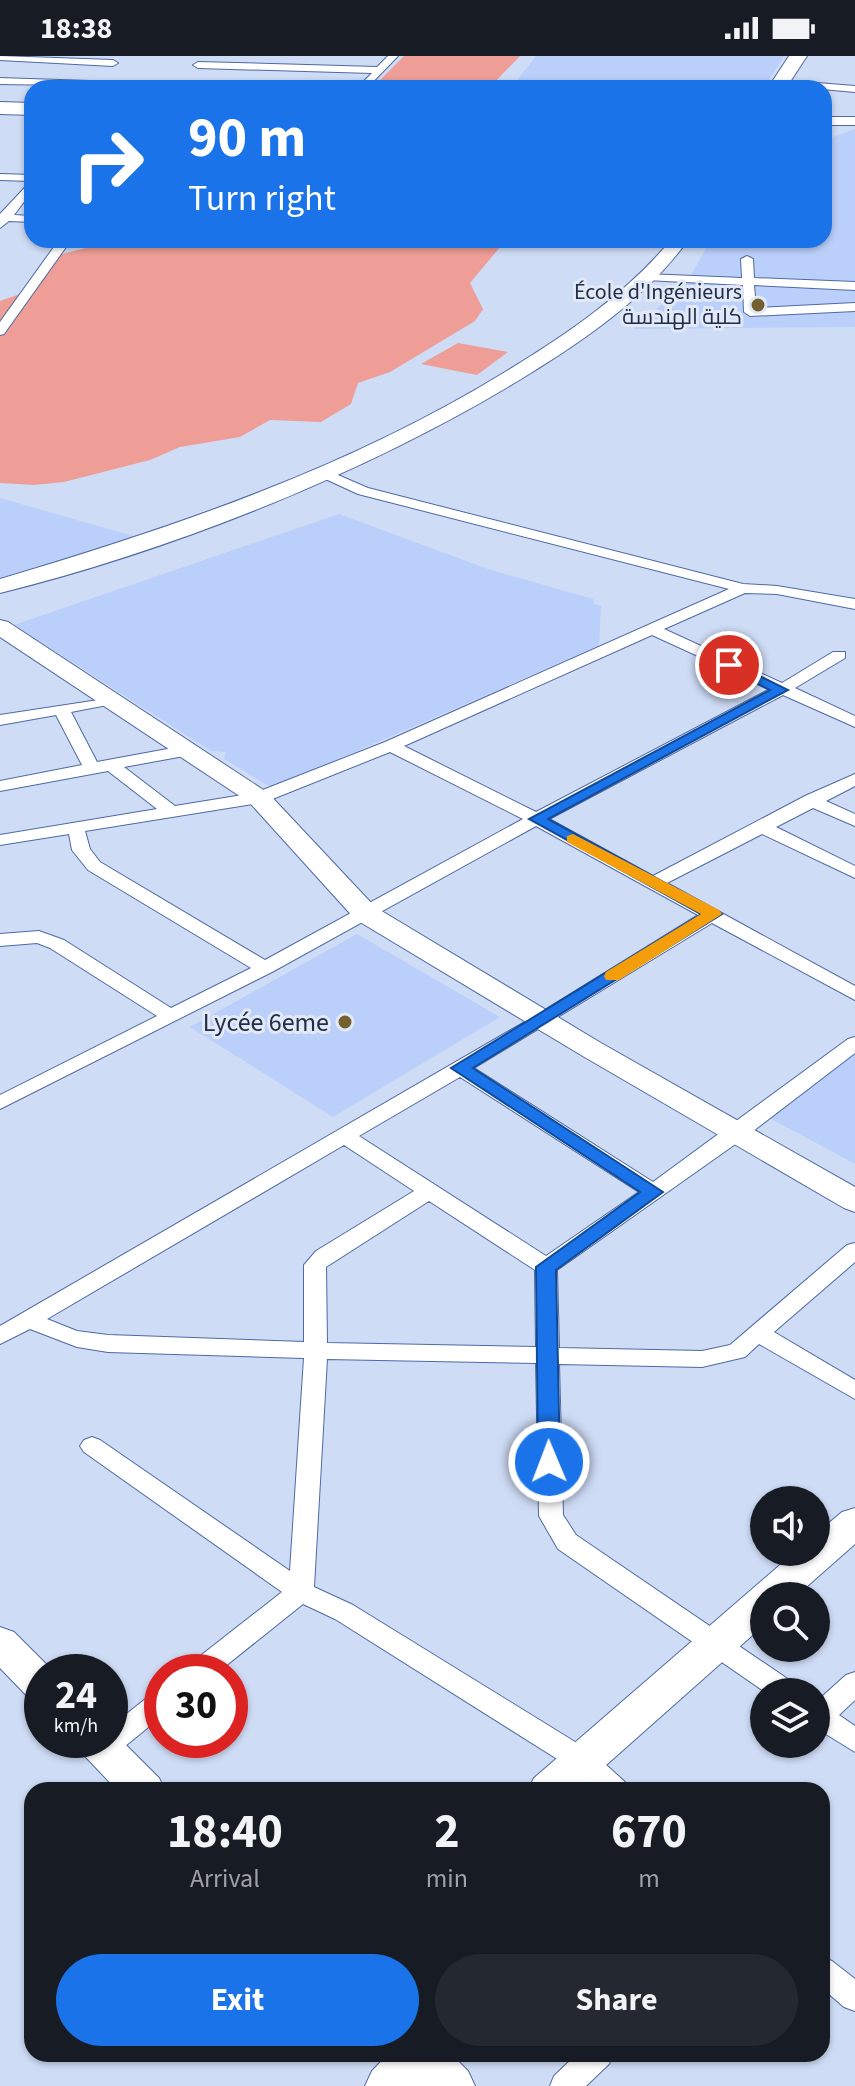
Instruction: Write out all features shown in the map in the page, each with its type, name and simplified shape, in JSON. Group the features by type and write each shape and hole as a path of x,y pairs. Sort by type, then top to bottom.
{"highway":[{"path":"783,80 798,56"},
{"path":"0,108 24,109"}],"street":[{"path":"306,68 310,56"},
{"path":"370,80 393,56"},
{"path":"0,57 116,60"},
{"path":"101,80 116,60"},
{"path":"143,80 306,68 381,70"},
{"path":"0,81 24,82"},
{"path":"832,88 855,89"},
{"path":"832,121 855,121"},
{"path":"0,177 24,180"},
{"path":"2,220 24,191"},
{"path":"2,220 24,219"},
{"path":"0,331 15,299 58,248"},
{"path":"0,586 182,528 324,473 432,421 522,371 582,331 646,277 673,248"},
{"path":"747,259 750,312 855,307"},
{"path":"826,286 834,270"},
{"path":"646,277 855,286"},
{"path":"324,473 363,491 743,588 777,590 855,604"},
{"path":"0,840 259,798 391,746 743,588"},
{"path":"0,627 259,798 365,913 542,1020 855,1201"},
{"path":"652,629 855,722"},
{"path":"1,1101 265,968 536,819 781,690 839,655"},
{"path":"0,720 112,700"},
{"path":"61,709 92,768"},
{"path":"391,746 536,819 855,994"},
{"path":"0,786 189,750"},
{"path":"111,765 170,811"},
{"path":"654,883 855,779"},
{"path":"811,800 855,821"},
{"path":"762,827 855,873"},
{"path":"76,828 81,850 94,866 265,968"},
{"path":"0,1336 542,1020 713,914"},
{"path":"2,937 39,937 57,944 169,1015"},
{"path":"546,1267 737,1133 855,1043"},
{"path":"460,1068 654,1192"},
{"path":"345,1136 546,1267"},
{"path":"222,1654 301,1592 316,1351 315,1265 324,1256 429,1191"},
{"path":"30,1319 54,1334 76,1340 160,1347 702,1359 737,1351 855,1250"},
{"path":"546,1267 551,1516 557,1530 567,1542 766,1678"},
{"path":"758,1333 855,1391"},
{"path":"92,1446 301,1592 344,1612 583,1761 606,1782"},
{"path":"786,1582 855,1522"},
{"path":"558,1782 750,1614"},
{"path":"0,1643 24,1668"},
{"path":"830,1705 855,1683"},
{"path":"830,1723 855,1741"},
{"path":"113,1758 136,1782"},
{"path":"830,1977 855,1997"},
{"path":"388,2086 411,2062"},
{"path":"427,2062 452,2086"},
{"path":"565,2086 590,2062"}],"shaded area":[{"path":"404,56 520,56 497,80 380,80"},
{"path":"536,56 784,56 769,80 517,80"},
{"name":"École d'Ingénieurs كلية الهندسة","path":"855,129 855,327 634,329 687,282 706,248 832,248 832,137"},
{"path":"86,248 499,248 470,283 483,309 475,321 390,372 358,383 351,404 321,422 270,420 240,437 180,447 150,460 64,482 34,485 0,483 0,301 26,292 58,255"},
{"path":"458,343 508,352 477,375 421,364"},
{"path":"0,498 140,538 0,579"},
{"path":"339,514 488,569 593,599 594,604 601,606 599,646 272,788 224,759 226,752 211,751 14,625"},
{"name":"Lycée 6eme","path":"357,934 500,1017 333,1117 190,1027"},
{"path":"855,1048 855,1164 766,1116"}],"slow traffic":[{"path":"573,839 713,914 612,976"}],"place":[{"name":"École d'Ingénieurs كلية الهندسة","path":"758,305"},
{"name":"Lycée 6eme","path":"345,1022"}],"route":[{"path":"549,1462 546,1267 654,1192 460,1068 713,914 536,819 781,690 729,665"}]}
